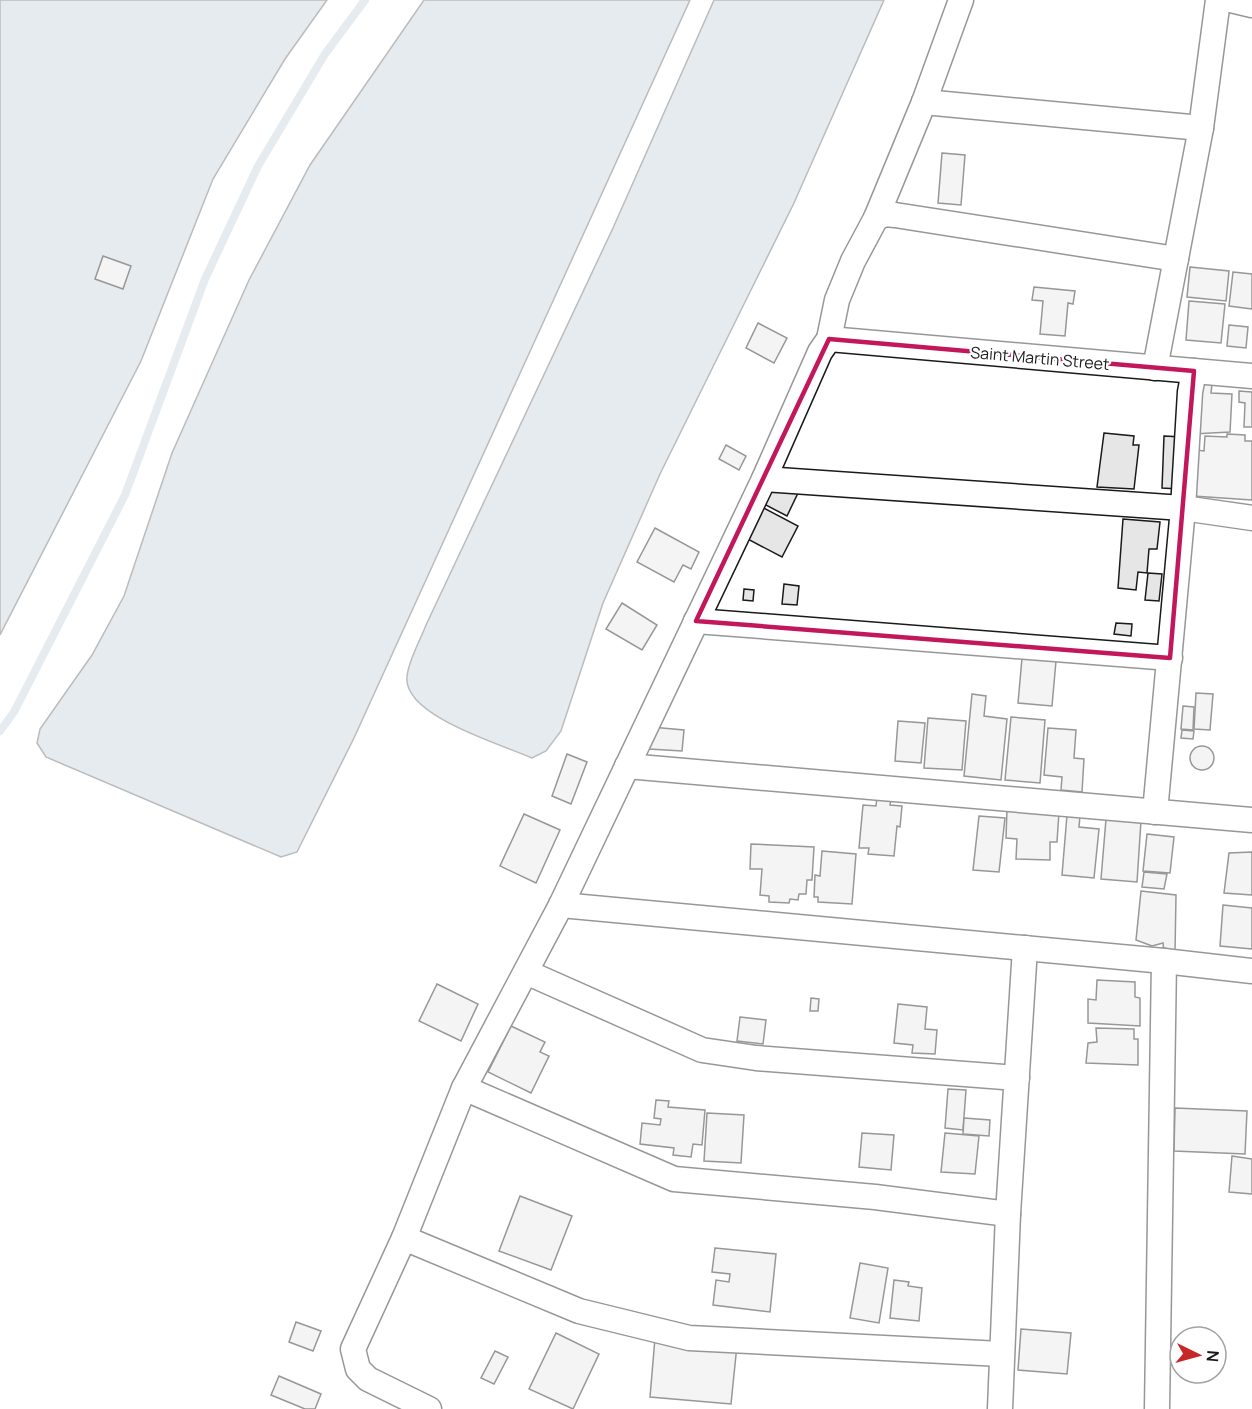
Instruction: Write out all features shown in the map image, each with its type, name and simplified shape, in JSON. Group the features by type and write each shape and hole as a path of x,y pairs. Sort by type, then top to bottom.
{"street":[{"path":"429,1409 368,1378 358,1369 353,1349 404,1238 464,1088 561,905 764,479 820,352 829,339 841,290 853,261 876,218 924,102 961,0"},
{"path":"1155,368 1201,128 1218,0"},
{"path":"1231,0 1252,5"},
{"path":"924,102 1201,128"},
{"path":"876,218 885,214 895,215 1176,259"},
{"name":"Saint Martin Street","path":"829,339 1252,376"},
{"path":"1155,812 1183,508 1190,392 1194,371"},
{"path":"764,479 1183,508 1252,518"},
{"path":"696,621 1170,658"},
{"path":"627,766 1252,820"},
{"path":"561,905 1252,971"},
{"path":"1000,1409 1008,1215 1025,948"},
{"path":"1157,1409 1164,961"},
{"path":"526,972 702,1050 756,1058 1017,1077"},
{"path":"464,1088 674,1179 875,1197 1008,1215"},
{"path":"404,1238 579,1311 689,1338 1001,1354"}],"highlighted area":[{"path":"829,339 1194,371 1170,658 696,621"}],"shaded area":[{"path":"0,0 327,0 285,59 213,179 141,361 0,635"},
{"path":"424,0 690,0 354,738 297,852 281,857 46,757 37,743 40,729 92,655 124,596 172,453 249,280 310,165"},
{"path":"714,0 884,0 794,203 660,474 603,603 561,731 546,751 532,758 479,737 437,716 421,704 410,691 408,671 426,625 613,228"}],"building":[{"path":"942,153 965,155 961,205 938,203"},
{"path":"103,256 131,266 123,289 95,279"},
{"path":"1190,267 1229,271 1226,301 1187,297"},
{"path":"1233,272 1252,274 1252,309 1229,306"},
{"path":"1034,287 1075,291 1073,304 1068,303 1065,336 1040,334 1043,301 1032,300"},
{"path":"1189,301 1225,304 1221,343 1186,340"},
{"path":"758,323 787,338 774,363 746,348"},
{"path":"1229,325 1248,327 1246,348 1227,346"},
{"path":"1196,383 1212,384 1211,393 1232,394 1230,432 1193,434"},
{"path":"1239,391 1252,392 1252,427 1244,427 1245,403 1239,402"},
{"path":"1104,433 1134,436 1133,445 1139,445 1134,489 1097,487"},
{"path":"1227,434 1245,435 1245,441 1252,441 1252,500 1193,496 1197,450 1204,451 1205,436 1227,437"},
{"path":"1164,436 1182,437 1179,489 1162,488"},
{"path":"726,445 746,456 739,470 719,459"},
{"path":"774,481 798,493 787,516 762,503"},
{"path":"758,505 798,526 782,557 742,536"},
{"path":"1123,519 1160,522 1157,549 1149,549 1147,573 1138,572 1136,590 1118,588"},
{"path":"655,528 699,552 691,569 683,565 674,582 637,562"},
{"path":"1148,573 1162,574 1159,601 1145,600"},
{"path":"784,584 799,586 797,605 782,604"},
{"path":"744,589 754,590 753,601 743,600"},
{"path":"622,603 657,625 642,650 606,629"},
{"path":"1116,623 1132,624 1131,636 1114,634"},
{"path":"1022,658 1056,661 1052,706 1018,703"},
{"path":"1196,693 1213,694 1210,730 1194,729"},
{"path":"972,694 986,696 984,716 1007,719 1001,780 964,776"},
{"path":"1183,706 1194,707 1193,730 1181,729"},
{"path":"1011,717 1045,720 1040,783 1005,780"},
{"path":"928,718 966,721 962,770 924,768"},
{"path":"898,721 925,723 921,763 895,761"},
{"path":"651,727 684,730 682,751 649,749"},
{"path":"1048,728 1076,730 1074,758 1084,759 1082,792 1061,790 1062,777 1044,775"},
{"path":"1182,730 1194,731 1193,739 1181,738"},
{"path":"1202,746 1211,749 1214,758 1211,767 1202,770 1193,767 1190,758 1193,749"},
{"path":"567,754 587,762 571,804 552,796"},
{"path":"877,797 891,799 890,805 902,806 894,856 868,854 869,848 859,848 863,805 876,806"},
{"path":"1007,809 1059,812 1057,842 1050,842 1050,860 1016,859 1017,839 1006,838"},
{"path":"524,814 560,830 536,883 500,866"},
{"path":"1067,815 1080,816 1079,827 1099,829 1094,878 1062,875"},
{"path":"979,816 1005,818 999,872 973,870"},
{"path":"1106,819 1141,821 1137,882 1101,879"},
{"path":"1147,834 1174,837 1170,873 1143,871"},
{"path":"751,844 814,847 812,880 807,880 806,894 799,894 798,900 790,899 789,903 769,902 769,896 760,895 762,869 750,869"},
{"path":"822,851 856,854 852,904 818,902 818,897 814,897 815,875 820,876"},
{"path":"1252,852 1252,895 1224,893 1229,853"},
{"path":"1144,872 1167,874 1164,889 1142,887"},
{"path":"1141,891 1176,895 1175,953 1164,953 1163,943 1152,946 1136,940"},
{"path":"1223,905 1252,908 1252,949 1220,946"},
{"path":"1097,980 1135,982 1135,997 1140,998 1140,1026 1088,1023 1088,999 1096,1000"},
{"path":"437,984 478,1004 461,1041 419,1021"},
{"path":"811,998 819,999 818,1011 810,1011"},
{"path":"898,1004 927,1007 925,1029 937,1030 935,1054 912,1053 913,1045 894,1043"},
{"path":"740,1017 766,1020 763,1044 737,1041"},
{"path":"511,1026 545,1042 540,1052 549,1056 531,1093 488,1072"},
{"path":"1096,1028 1134,1029 1134,1039 1138,1039 1138,1065 1086,1063 1088,1043 1097,1042"},
{"path":"948,1089 966,1090 963,1130 945,1128"},
{"path":"656,1100 669,1101 668,1107 705,1110 702,1145 693,1144 691,1157 673,1155 674,1148 640,1144 642,1123 660,1125 661,1119 654,1118"},
{"path":"1175,1108 1247,1111 1245,1154 1174,1151"},
{"path":"707,1113 744,1115 741,1163 704,1161"},
{"path":"964,1118 990,1120 989,1136 963,1134"},
{"path":"862,1133 894,1135 891,1170 859,1167"},
{"path":"945,1133 979,1136 975,1174 941,1172"},
{"path":"1232,1156 1252,1159 1252,1194 1229,1192"},
{"path":"520,1196 572,1216 551,1270 499,1251"},
{"path":"715,1248 776,1254 770,1312 713,1305 716,1280 729,1282 730,1274 712,1272"},
{"path":"860,1263 888,1268 879,1323 850,1318"},
{"path":"894,1280 909,1282 908,1286 922,1288 919,1321 890,1318"},
{"path":"296,1322 321,1331 313,1351 289,1342"},
{"path":"1021,1329 1071,1333 1067,1374 1018,1370"},
{"path":"556,1333 599,1354 573,1409 529,1389"},
{"path":"655,1338 737,1345 731,1404 650,1397"},
{"path":"495,1351 508,1357 494,1384 481,1378"},
{"path":"279,1376 321,1394 315,1409 305,1409 271,1395"}],"waterway":[{"path":"0,731 14,712 125,495 205,279 258,166 325,54 365,0"}]}
